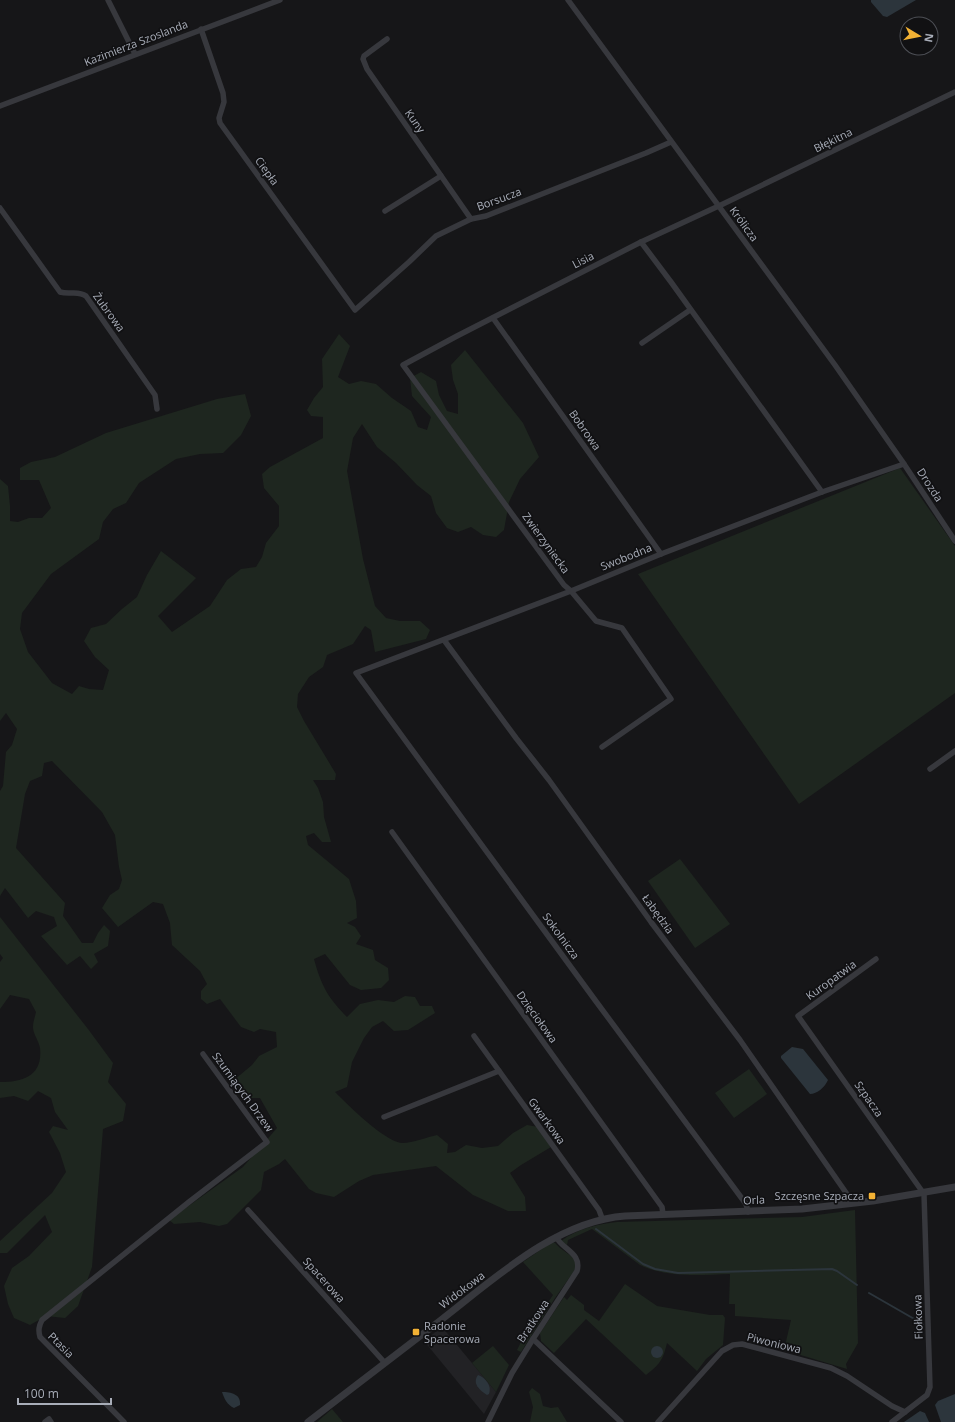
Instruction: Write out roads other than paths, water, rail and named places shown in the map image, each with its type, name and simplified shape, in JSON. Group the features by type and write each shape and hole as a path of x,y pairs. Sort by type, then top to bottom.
{"street":[{"path":"108,0 135,54"},
{"name":"Kazimierza Szoslanda","path":"0,106 280,0"},
{"name":"Królicza","path":"568,0 835,365 903,462"},
{"name":"Ciepła","path":"201,29 223,93 224,102 219,118 220,123 355,310"},
{"name":"Kuny","path":"387,39 366,53 363,59 367,69 471,219"},
{"name":"Błękitna","path":"718,206 955,92"},
{"name":"Borsucza","path":"355,310 436,236 471,219 486,216 640,156 671,142"},
{"path":"386,211 441,176"},
{"name":"Lisia","path":"457,336 641,242 718,206"},
{"name":"Żubrowa","path":"0,208 60,292 81,292 86,296 155,395 157,409"},
{"path":"641,242 822,492"},
{"path":"642,343 690,310"},
{"name":"Bobrowa","path":"493,318 661,554"},
{"name":"Zwierzyniecka","path":"457,336 403,365 564,584 596,621 622,628 670,699 602,747"},
{"name":"Swobodna","path":"356,673 571,591 661,554 903,462"},
{"name":"Drozda","path":"903,462 955,541"},
{"name":"Łabędzia","path":"444,640 549,780 651,922 740,1040 849,1197 850,1204"},
{"name":"Sokolnicza","path":"356,673 746,1204 748,1212"},
{"path":"930,769 955,751"},
{"name":"Dzięciołowa","path":"392,832 662,1207 663,1214"},
{"name":"Kuropatwia","path":"798,1016 876,960"},
{"name":"Szpacza","path":"798,1016 924,1194"},
{"name":"Gwarkowa","path":"474,1036 599,1210 602,1218"},
{"name":"Szumiących Drzew","path":"89,1282 267,1142 203,1054"},
{"path":"384,1117 499,1071"},
{"name":"Orla","path":"556,1237 579,1226 602,1218 663,1214 802,1209 924,1194 955,1188"},
{"name":"Fiołkowa","path":"892,1422 927,1395 930,1387 924,1194"},
{"name":"Spacerowa","path":"248,1210 385,1363"},
{"name":"Widokowa","path":"308,1422 502,1273 556,1237"},
{"name":"Bratkowa","path":"488,1422 512,1373 578,1271 579,1265 574,1255 559,1244 556,1237"},
{"name":"Ptasia","path":"89,1282 42,1320 38,1332 40,1337 124,1422"},
{"path":"533,1339 621,1422"},
{"name":"Piwoniowa","path":"658,1422 725,1349 737,1344 756,1347 838,1371 892,1406 905,1412"},
{"path":"46,1422 49,1420 51,1422"}],"waterway":[{"path":"596,1229 643,1264 655,1269 678,1273 832,1269 857,1285"},
{"path":"869,1293 923,1324"}],"place":[{"name":"Szczęsne Szpacza","path":"872,1196"},
{"name":"Radonie Spacerowa","path":"416,1332"}]}
